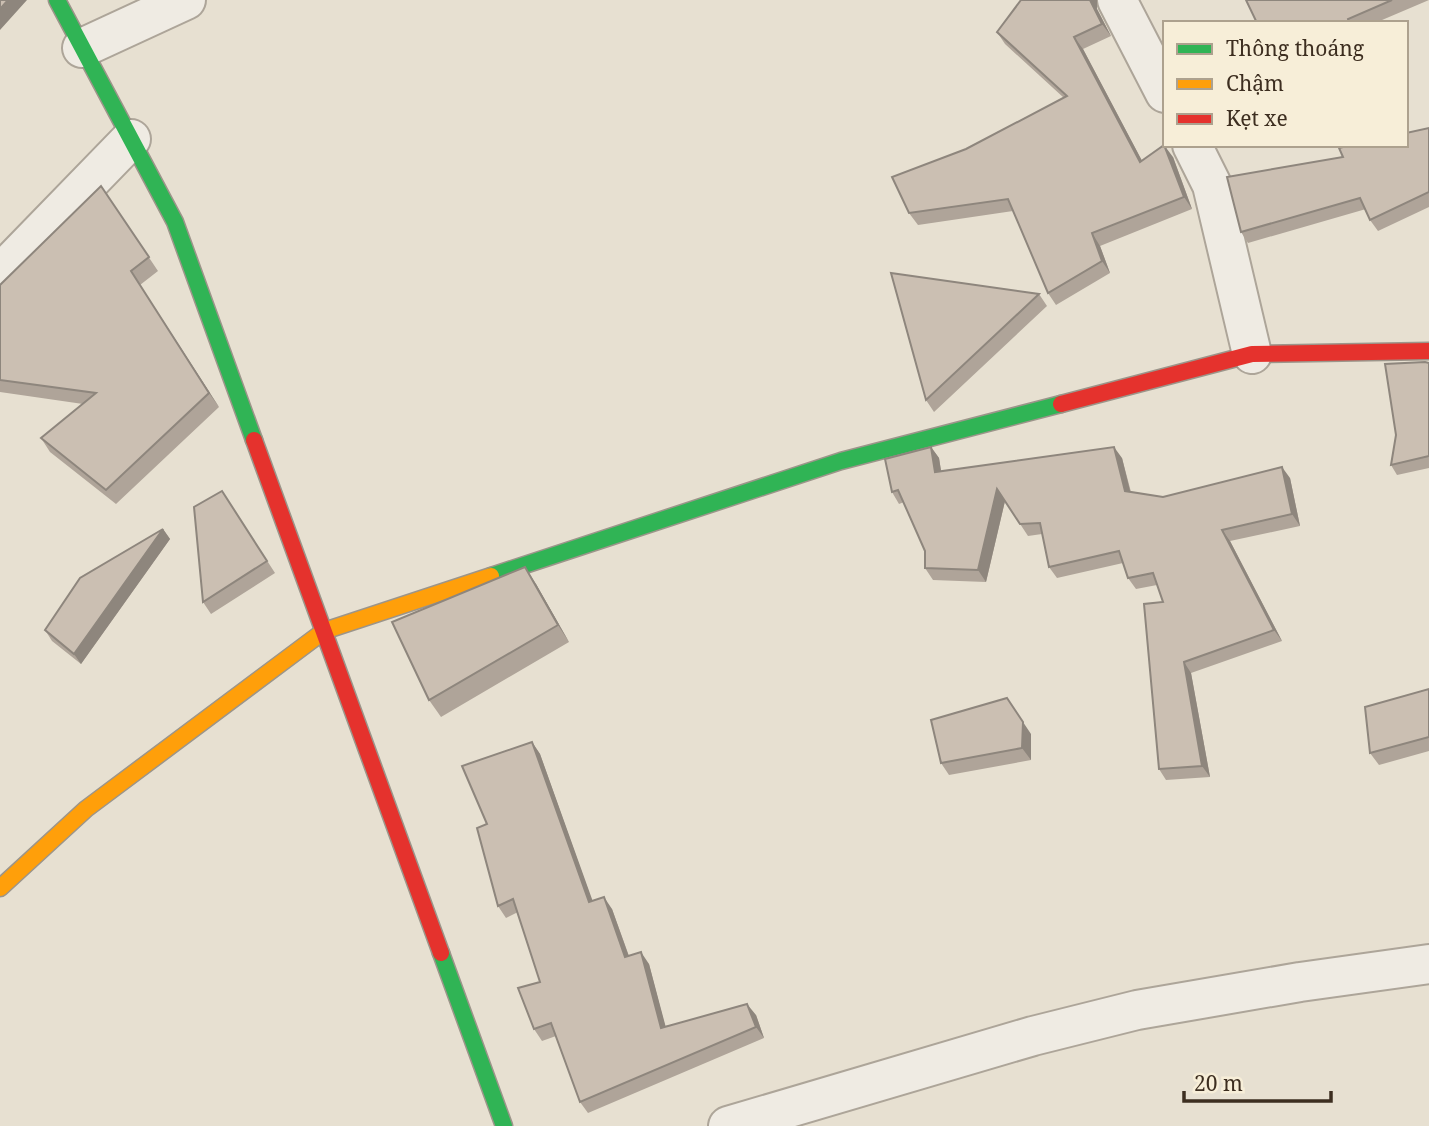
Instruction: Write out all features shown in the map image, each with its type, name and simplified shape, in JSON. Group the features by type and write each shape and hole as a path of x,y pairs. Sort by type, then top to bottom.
{"street":[{"path":"57,0 174,222 504,1126"},
{"path":"82,48 186,0"},
{"path":"1117,0 1163,89"},
{"path":"0,274 131,139"},
{"path":"1193,147 1212,185 1252,354"},
{"path":"0,888 86,809 324,631 841,461 1252,354 1429,351"},
{"path":"728,1126 1020,1039 1137,1010 1300,982 1429,964"}],"building":[{"path":"0,0 8,0 0,9"},
{"path":"1021,0 1090,0 1102,24 1074,37 1140,162 1165,147 1184,197 1092,233 1102,261 1048,293 1008,199 909,213 892,177 966,149 1067,96 997,32"},
{"path":"1246,0 1392,0 1348,21 1256,21"},
{"path":"1429,128 1429,192 1370,220 1360,198 1241,232 1227,177 1343,157 1339,148 1343,147 1408,147 1408,133"},
{"path":"101,186 149,257 131,271 209,393 106,490 41,438 96,393 0,380 0,285"},
{"path":"891,273 1039,294 926,400"},
{"path":"1429,363 1429,456 1391,465 1396,435 1385,364"},
{"path":"931,447 935,472 1114,447 1125,491 1163,497 1282,467 1292,514 1222,530 1274,630 1184,662 1202,766 1159,769 1144,604 1163,602 1153,573 1128,578 1119,551 1049,567 1040,523 1020,524 997,489 978,570 925,568 925,551 898,490 892,492 885,459"},
{"path":"222,491 267,561 203,602 194,507"},
{"path":"163,529 74,654 45,630 80,578"},
{"path":"525,567 558,625 429,700 392,622"},
{"path":"1429,689 1429,737 1370,753 1365,707"},
{"path":"1007,698 1023,722 1022,748 941,763 931,720"},
{"path":"532,742 589,902 604,897 625,957 641,952 661,1028 747,1004 756,1027 580,1102 551,1023 534,1029 518,988 540,982 513,899 498,906 477,828 487,824 462,766"}],"traffic: fast":[{"path":"57,0 175,222 254,440"},
{"path":"491,576 841,461 1061,404"},
{"path":"441,953 504,1126"}],"traffic: slow":[{"path":"0,888 86,809 324,631 491,576"}],"traffic: jam":[{"path":"1061,404 1252,354 1429,351"},
{"path":"254,440 441,953"}]}
